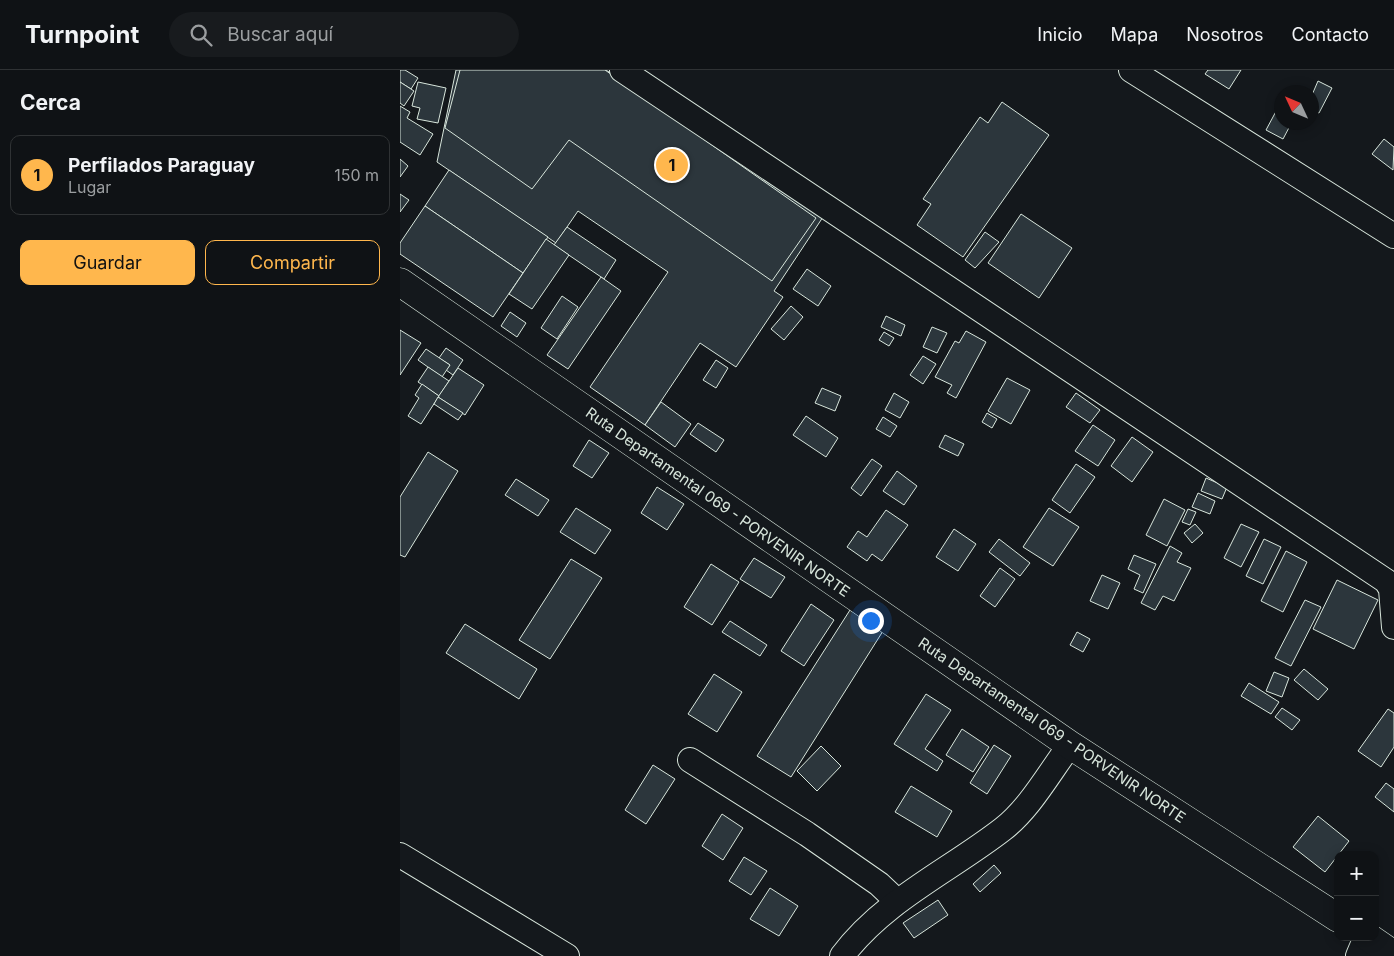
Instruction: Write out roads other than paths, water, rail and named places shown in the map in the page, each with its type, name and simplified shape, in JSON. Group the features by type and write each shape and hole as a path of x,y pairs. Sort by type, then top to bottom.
{"main road":[{"name":"Ruta Departamental 069 - PORVENIR NORTE","path":"400,282 1070,745 1334,915"},
{"path":"1373,941 1394,955"}],"street":[{"path":"622,70 1386,581 1391,589 1394,626"},
{"path":"1131,70 1394,236"},
{"path":"842,956 851,944 897,901 1004,828 1022,809 1070,745"},
{"path":"690,760 807,834 879,884 897,901"},
{"path":"400,855 567,956"},
{"path":"1358,956 1365,941"}],"place":[{"name":"Perfilados Paraguay","path":"672,165"}]}
